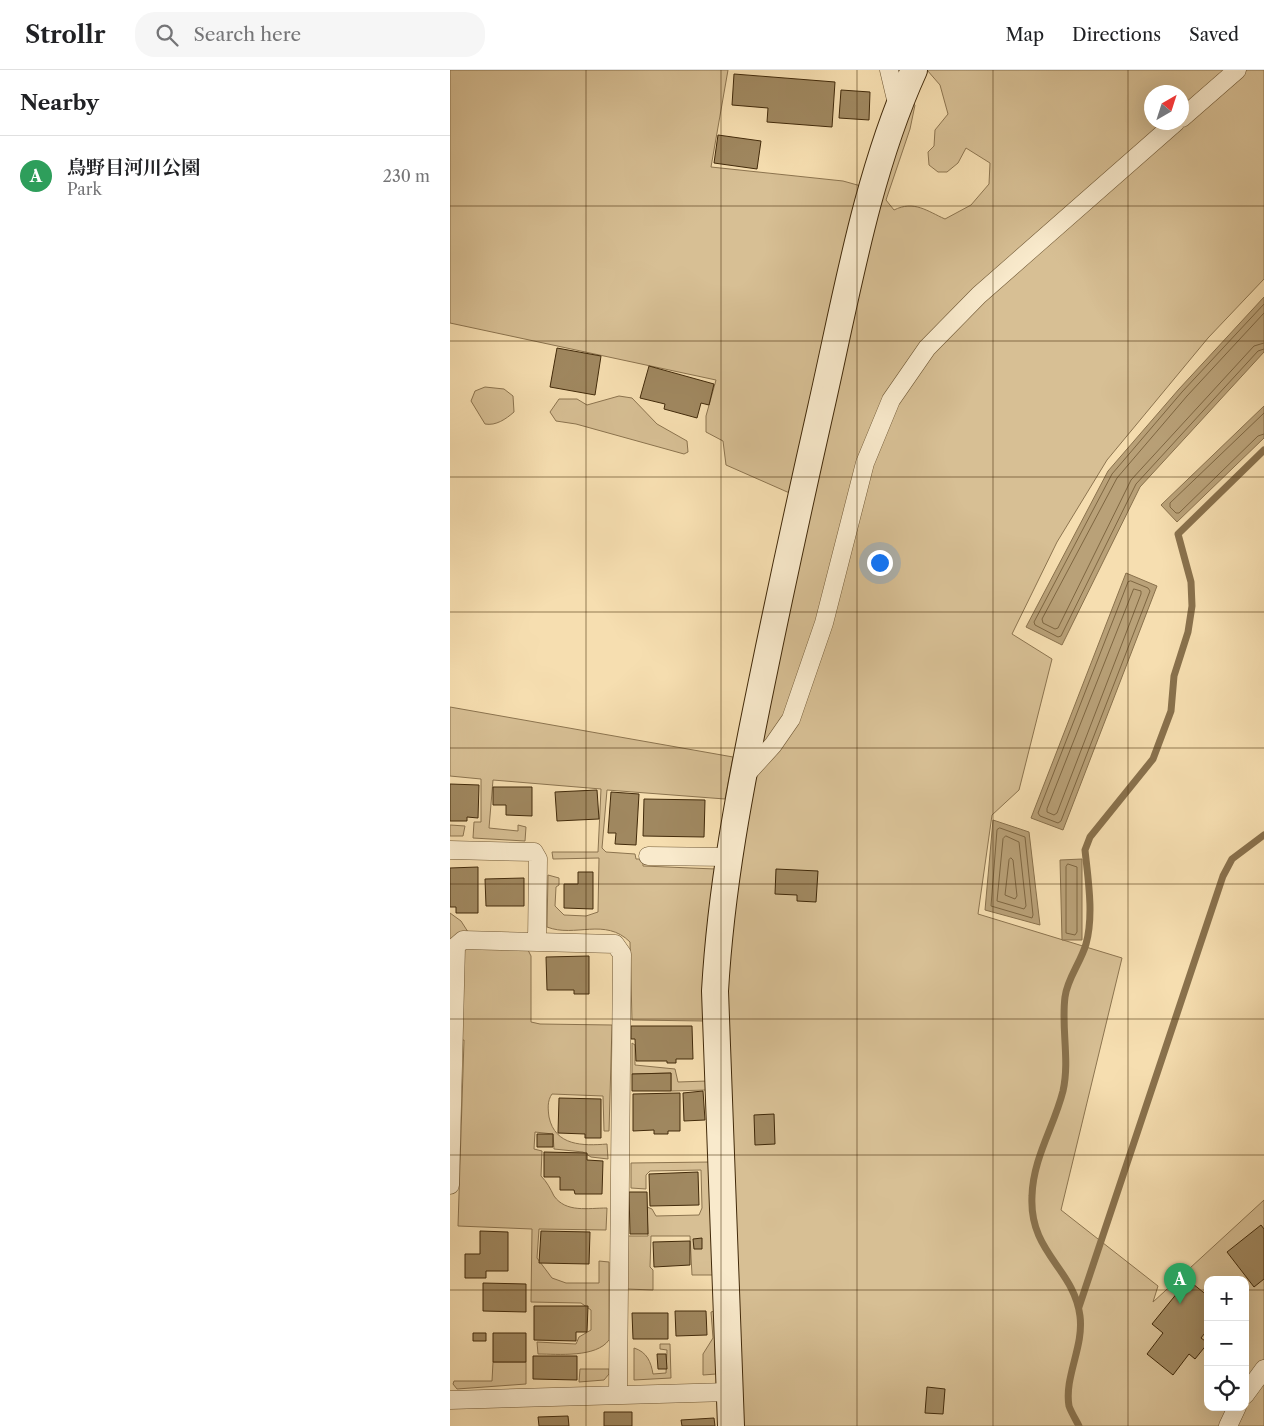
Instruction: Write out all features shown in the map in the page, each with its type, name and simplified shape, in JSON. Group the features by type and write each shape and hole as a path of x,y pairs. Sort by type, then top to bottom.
{"street":[{"path":"889,70 899,109"},
{"path":"731,1426 715,991 718,927 741,781 794,526 851,277 874,186 914,70"},
{"path":"1189,112 1237,70"},
{"path":"741,781 773,745 791,718 824,623 865,463 891,400 928,348 979,295 1167,130"},
{"path":"450,850 534,852 538,859 537,942"},
{"path":"648,856 728,857"},
{"path":"450,1185 456,946 463,940 615,944 622,954 618,1394"},
{"path":"1249,1390 1264,1369"},
{"path":"450,1400 729,1392"},
{"path":"1228,1426 1235,1411"}],"shaded area":[{"path":"450,70 728,70 711,167 843,181 861,186 913,103 915,105 910,129 886,200 894,210 901,207 914,206 945,219 971,205 989,184 990,163 966,148 958,163 947,172 938,172 929,165 928,152 934,146 935,130 948,114 940,85 927,70 1264,70 1264,279 1208,338 1107,460 1057,542 1012,634 1052,659 1019,790 992,815 978,914 1122,958 1061,1210 1158,1286 1153,1302 1264,1200 1264,1426 731,1426 723,992 746,786 810,502 726,465 723,441 706,432 706,416 716,380 450,323"},
{"path":"485,387 504,389 513,396 514,412 497,423 485,424 471,401 475,391"},
{"path":"619,396 632,398 657,424 687,441 688,452 684,454 576,424 556,421 550,412 559,399 577,399 587,405"},
{"path":"450,707 733,757 725,799 607,790 602,848 606,852 635,854 636,859 643,859 643,866 715,869 704,1021 632,1020 630,942 620,935 600,929 558,930 547,927 548,875 559,878 559,885 556,887 555,906 564,915 586,916 598,912 599,858 553,859 552,852 598,852 601,789 493,780 489,828 518,831 518,825 526,827 525,841 473,838 474,822 481,822 481,779 450,776"},
{"path":"450,825 465,826 463,836 450,836"},
{"path":"450,913 461,921 477,946 528,950 531,956 531,1022 540,1024 612,1025 609,1131 604,1131 603,1096 552,1094 548,1105 552,1127 557,1134 564,1139 580,1144 607,1144 608,1159 591,1157 583,1152 554,1149 553,1134 535,1132 534,1149 542,1151 541,1176 559,1201 571,1207 585,1209 607,1208 606,1230 539,1229 537,1258 552,1278 566,1283 599,1283 599,1261 609,1262 609,1340 595,1350 576,1354 538,1354 537,1342 576,1344 579,1337 591,1330 591,1310 581,1303 531,1302 532,1229 458,1226 464,1040 450,1041"},
{"path":"632,1043 635,1045 635,1065 675,1069 678,1082 707,1081 706,1090 671,1091 671,1073 632,1074"},
{"path":"710,1162 713,1275 692,1275 690,1236 651,1236 650,1267 653,1270 653,1290 627,1289 628,1236 648,1236 647,1207 652,1209 656,1216 699,1215 702,1208 701,1170 650,1171 646,1175 646,1189 631,1188 631,1163"},
{"path":"719,1310 716,1374 703,1375 703,1354 713,1338 711,1312"},
{"path":"660,1344 670,1344 671,1378 634,1380 634,1348 648,1358 653,1374 666,1373 667,1350 660,1349"},
{"path":"493,1362 526,1362 526,1384 457,1389 453,1384 454,1381 492,1381"},
{"path":"580,1369 609,1369 609,1374 604,1380 579,1382"}],"water":[{"path":"1264,297 1264,352 1140,487 1062,645 1026,627 1108,471 1179,389"},
{"path":"1264,406 1264,438 1177,522 1161,505"},
{"path":"1126,573 1157,586 1063,830 1031,818"},
{"path":"993,820 1029,832 1040,925 985,910"},
{"path":"1082,859 1082,940 1062,940 1060,860"}],"building":[{"path":"734,74 835,82 832,127 767,122 768,108 732,105"},
{"path":"841,90 870,92 869,120 839,118"},
{"path":"718,135 761,141 757,169 714,163"},
{"path":"557,348 601,356 595,395 550,387"},
{"path":"649,366 714,384 709,405 701,403 697,418 664,409 665,404 640,398"},
{"path":"450,784 479,785 478,818 467,817 467,821 450,821"},
{"path":"493,787 532,787 532,816 506,815 506,805 493,805"},
{"path":"597,790 599,819 557,821 555,792"},
{"path":"611,792 639,794 636,845 615,844 616,833 608,833"},
{"path":"644,799 705,800 704,837 643,836"},
{"path":"478,867 478,913 456,913 456,907 450,907 450,868"},
{"path":"776,869 818,871 816,902 797,901 797,895 775,894"},
{"path":"578,872 593,872 593,909 564,908 564,884 578,884"},
{"path":"524,878 524,906 486,906 485,879"},
{"path":"589,956 589,994 574,994 574,990 547,990 546,957"},
{"path":"631,1026 692,1026 693,1059 676,1059 676,1063 667,1063 667,1061 636,1061 635,1039 631,1039"},
{"path":"671,1073 671,1091 632,1091 632,1074"},
{"path":"703,1091 705,1120 684,1121 683,1093"},
{"path":"680,1093 680,1131 668,1131 668,1134 654,1134 654,1130 633,1131 633,1094"},
{"path":"559,1098 601,1099 601,1138 585,1138 585,1134 558,1133"},
{"path":"774,1114 775,1144 755,1145 754,1115"},
{"path":"537,1134 553,1134 553,1147 537,1147"},
{"path":"544,1152 587,1153 587,1160 603,1161 602,1194 575,1194 574,1190 560,1190 560,1177 544,1177"},
{"path":"698,1172 699,1205 650,1206 649,1174"},
{"path":"629,1192 647,1192 648,1234 630,1234"},
{"path":"1261,1225 1264,1229 1264,1279 1254,1287 1249,1281 1249,1276 1246,1276 1227,1252"},
{"path":"480,1231 508,1232 508,1271 486,1271 486,1278 465,1278 465,1254 480,1254"},
{"path":"541,1231 590,1232 589,1264 539,1263"},
{"path":"702,1238 702,1249 694,1249 693,1239"},
{"path":"690,1241 690,1265 654,1267 653,1242"},
{"path":"483,1283 526,1284 526,1312 483,1311"},
{"path":"1193,1284 1204,1293 1204,1334 1201,1338 1204,1340 1204,1348 1195,1359 1189,1354 1173,1375 1147,1354 1163,1333 1152,1324 1178,1292 1183,1295"},
{"path":"534,1306 588,1306 587,1332 576,1332 576,1341 534,1340"},
{"path":"675,1311 706,1311 707,1335 676,1336"},
{"path":"632,1313 668,1313 668,1339 633,1339"},
{"path":"473,1333 486,1333 486,1341 473,1341"},
{"path":"493,1333 526,1333 526,1362 493,1362"},
{"path":"657,1354 666,1354 667,1369 658,1369"},
{"path":"533,1356 577,1356 577,1380 533,1379"},
{"path":"927,1387 945,1389 943,1414 925,1413"},
{"path":"604,1412 632,1412 632,1426 604,1426"},
{"path":"568,1416 569,1426 539,1426 538,1417"},
{"path":"714,1418 715,1426 682,1426 681,1420"}],"waterway":[{"path":"1079,1426 1069,1406 1068,1395 1079,1339 1080,1316 1070,1285 1037,1232 1033,1216 1032,1196 1036,1169 1059,1104 1065,1079 1064,1009 1066,990 1084,951 1090,921 1090,897 1085,850 1090,837 1153,759 1171,711 1174,676 1188,632 1192,606 1191,582 1178,534 1264,450"},
{"path":"1079,1307 1223,876 1232,859 1264,835"}],"place":[{"name":"鳥野目河川公園","path":"1180,1304"}]}
